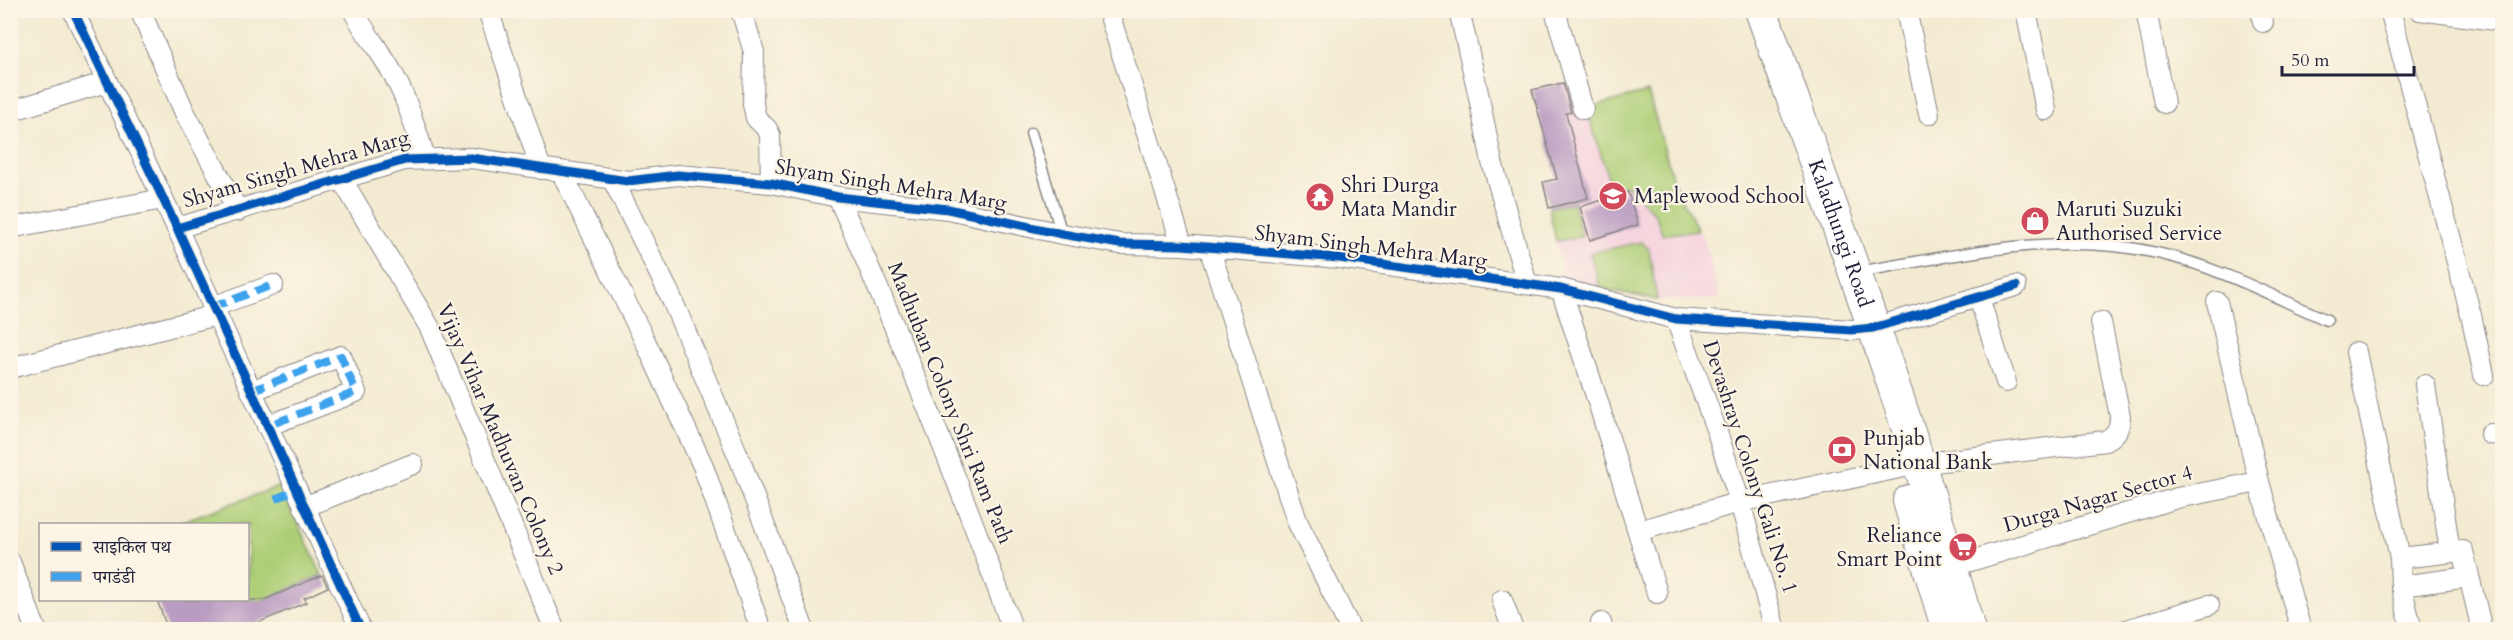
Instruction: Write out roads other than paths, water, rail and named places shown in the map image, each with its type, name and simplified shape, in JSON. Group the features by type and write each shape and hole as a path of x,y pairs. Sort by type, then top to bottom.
{"main road":[{"name":"Kaladhungi Road","path":"1740,10 1854,272 1863,329"},
{"name":"Kaladhungi Road","path":"1761,10 1794,131 1909,466 1941,570 1970,630"},
{"name":"Kaladhungi Road","path":"1941,570 1948,630"}],"street":[{"path":"73,10 177,228 361,630"},
{"path":"140,10 186,113 238,211"},
{"path":"353,10 369,39 393,74 409,108 425,158"},
{"path":"488,10 541,169"},
{"path":"741,10 754,52 753,104 756,118 770,135 771,183"},
{"path":"1108,10 1182,244"},
{"path":"1459,10 1492,162 1527,284"},
{"path":"1555,10 1583,109"},
{"path":"1906,10 1929,114"},
{"path":"2026,10 2046,110"},
{"path":"2146,10 2164,103"},
{"path":"2390,10 2471,315 2484,375"},
{"path":"2420,10 2501,19"},
{"path":"10,111 107,82"},
{"name":"Shyam Singh Mehra Marg","path":"177,228 405,160 471,159 628,182 678,175 771,183 838,197 948,209 1120,244 1182,244 1340,258 1561,289 1676,319 1863,329 2016,286"},
{"path":"562,173 646,343 703,466 760,630"},
{"name":"Vijay Vihar Madhuvan Colony 2","path":"341,178 430,328 555,630"},
{"path":"613,180 670,295 721,416 804,630"},
{"name":"Madhuban Colony Shri Ram Path","path":"838,197 886,303 947,453 1013,630"},
{"path":"10,228 163,199"},
{"path":"1209,247 1297,521 1352,630"},
{"path":"10,368 214,311 273,285"},
{"path":"1561,289 1657,593"},
{"path":"1979,298 2007,382"},
{"path":"2217,302 2259,482 2301,630"},
{"name":"Devashray Colony Gali No. 1","path":"1676,319 1740,502 1774,630"},
{"path":"1638,531 1740,502 1909,466 2105,441 2114,436 2120,426 2120,416 2101,322"},
{"path":"2356,352 2400,558 2401,586 2412,630"},
{"path":"251,391 341,356 356,392 267,426"},
{"path":"2425,385 2450,552"},
{"path":"304,507 413,464"},
{"name":"Durga Nagar Sector 4","path":"1941,570 2177,498 2259,482"},
{"path":"2400,558 2463,551 2482,630"},
{"path":"10,562 36,630"},
{"path":"2401,586 2469,577"},
{"path":"1502,600 1513,630"},
{"path":"2126,630 2209,605"}],"lane":[{"path":"1031,133 1062,234"},
{"path":"1854,272 2070,242 2116,246 2157,253 2196,264 2327,320"}],"place":[{"name":"Maplewood School","path":"1613,196"},
{"name":"Shri Durga Mata Mandir","path":"1320,197"},
{"name":"Maruti Suzuki Authorised Service","path":"2035,221"},
{"name":"Punjab National Bank","path":"1842,450"},
{"name":"Reliance Smart Point","path":"1963,547"}]}
